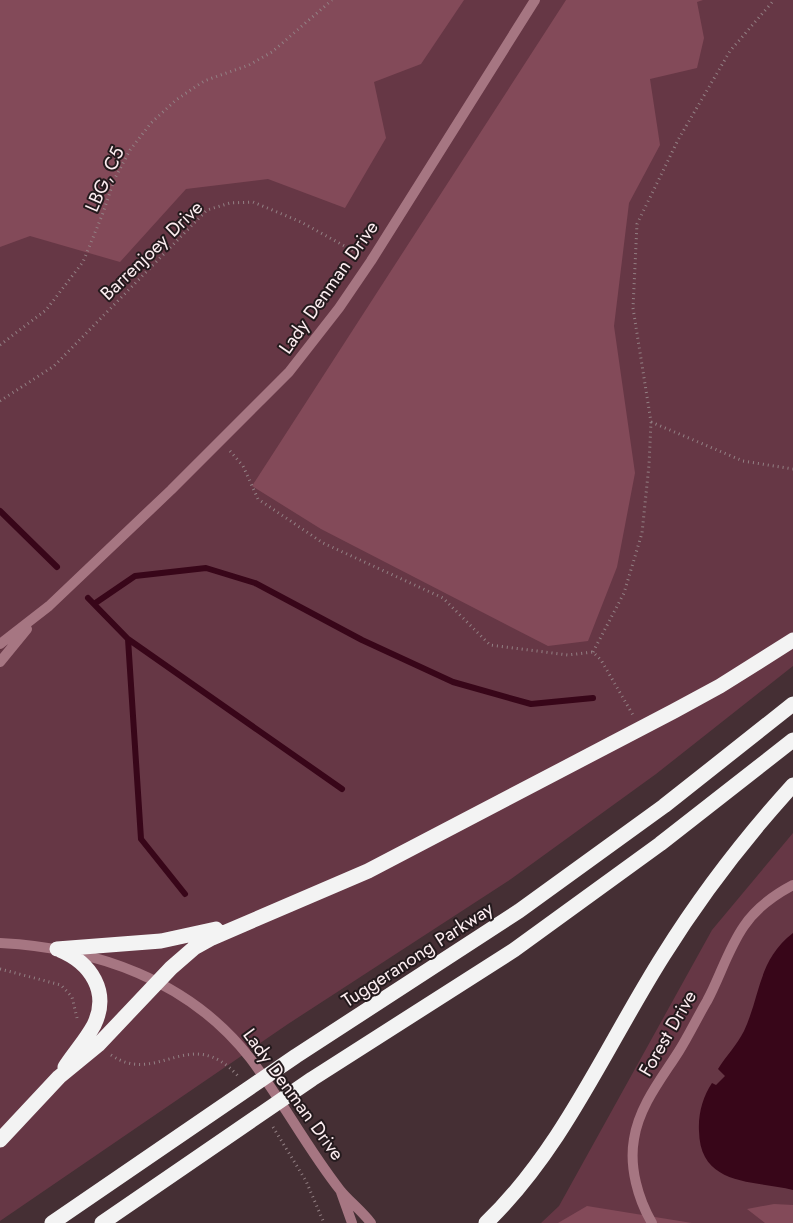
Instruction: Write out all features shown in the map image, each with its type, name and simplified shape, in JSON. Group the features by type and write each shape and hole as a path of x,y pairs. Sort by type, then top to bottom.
{"highway":[{"path":"0,1140 92,1041 184,956 199,945 368,871 641,729 720,686 793,640"},
{"name":"Tuggeranong Parkway","path":"52,1223 296,1056 520,911 593,859 793,704"},
{"path":"102,1223 312,1079 522,944 660,844 793,740"},
{"path":"486,1223 539,1162 663,956 708,890 733,855 793,785"},
{"path":"57,949 122,946 187,937 267,915"},
{"path":"57,949 82,962 90,971 96,985 99,1002 92,1041"}],"street":[{"name":"Lady Denman Drive","path":"0,662 36,618 221,441 289,372 340,308 535,0"},
{"name":"Lady Denman Drive","path":"0,644 36,618"},
{"name":"Forest Drive","path":"652,1223 641,1201 634,1172 634,1140 638,1121 655,1087 679,1050 708,998 744,925 774,895 793,885"},
{"name":"Lady Denman Drive","path":"0,938 23,944"},
{"name":"Lady Denman Drive","path":"0,943 57,949 121,967 157,982 204,1010 236,1041 274,1092 341,1191 371,1223"},
{"name":"Lady Denman Drive","path":"341,1191 352,1223"}],"path":[{"name":"LBG, C5","path":"0,345 46,310 78,269 94,237 114,180 130,150 150,123 176,100 204,81 249,64 272,52 332,0"},
{"path":"593,652 624,594 642,533 651,422 633,308 637,224 678,140 730,51 774,0"},
{"name":"Barrenjoey Drive","path":"0,402 54,366 207,210 230,203 253,202 301,222 371,261"},
{"path":"651,422 743,460 793,469"},
{"path":"221,441 243,466 258,499 323,543 443,598 490,645 568,655 593,652"},
{"path":"593,652 601,660 641,729"},
{"path":"0,969 61,985 72,997 79,1023 92,1041 124,1063 144,1066 185,1054 212,1056 233,1070 243,1084"},
{"path":"269,1120 306,1181 324,1223"}],"shaded area":[{"path":"0,0 793,0 793,666 656,774 511,879 288,1024 0,1221"},
{"path":"0,0 464,0 421,64 374,82 386,138 345,208 268,179 186,189 120,262 30,236 0,247"},
{"path":"566,0 703,0 697,2 704,38 697,68 650,79 660,145 629,203 614,326 635,473 617,567 588,641 548,646 321,529 252,486"},
{"path":"793,833 793,1223 541,1223 559,1206 712,930"},
{"path":"793,933 793,1190 746,1182 719,1172 709,1162 702,1149 699,1125 700,1112 706,1094 712,1083 716,1085 725,1076 718,1069 744,1031 767,966 773,954"},
{"path":"774,1204 793,1205 793,1223 765,1223 747,1209"},
{"path":"587,1206 692,1223 558,1223"}],"waterway":[{"path":"0,511 57,567"},
{"path":"94,604 135,576 206,568 255,583 362,640 453,682 531,704 593,698"},
{"path":"88,598 128,639 141,839 185,894"},
{"path":"128,639 342,789"}]}
